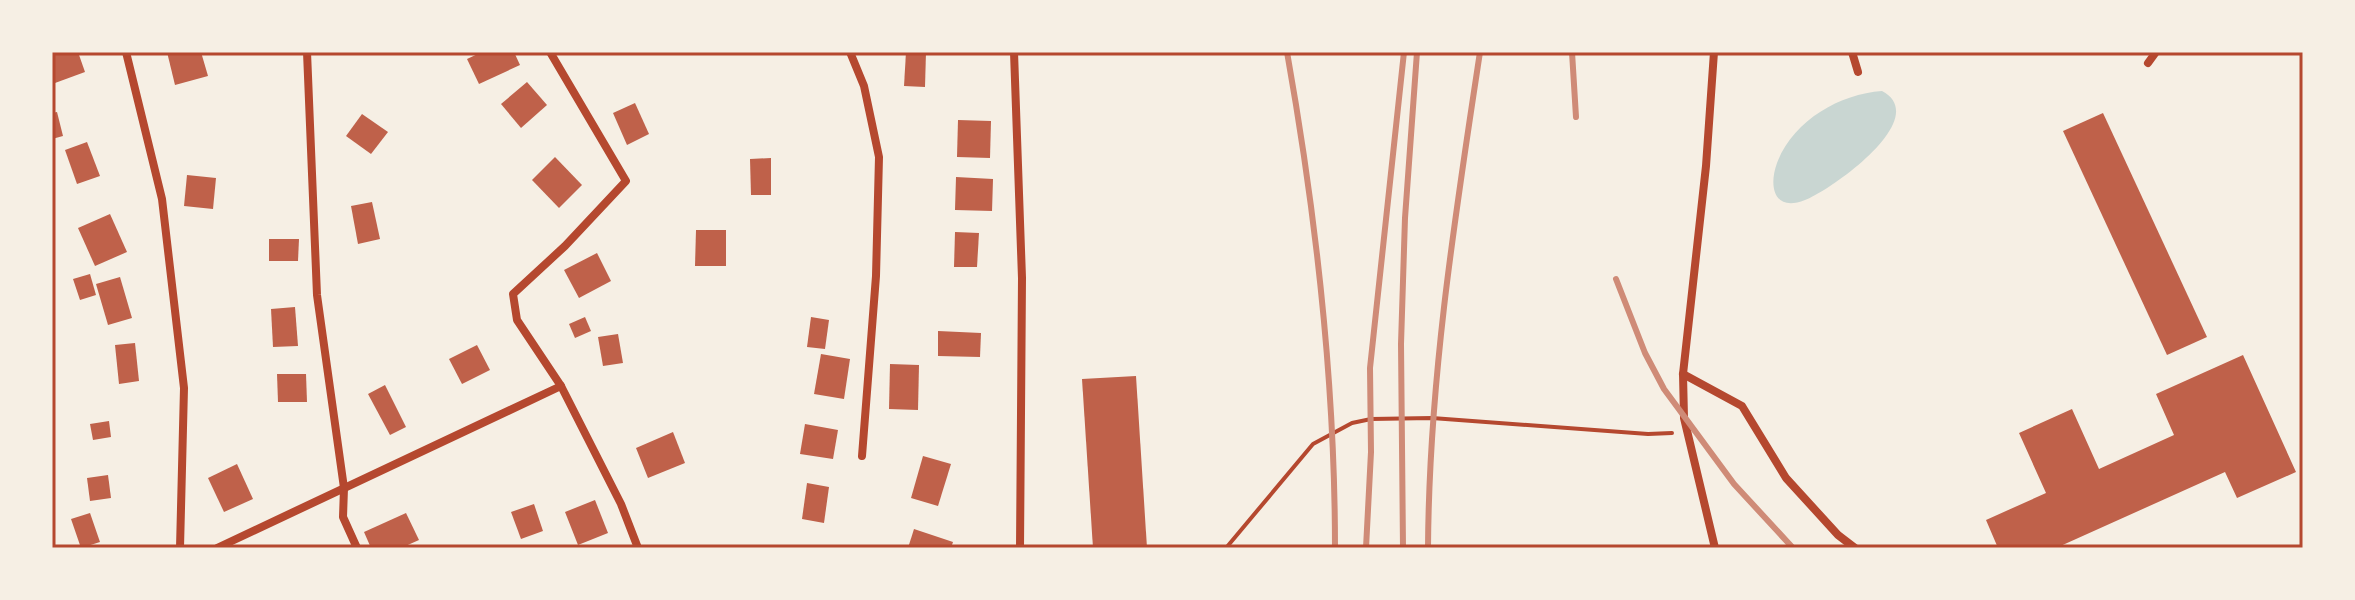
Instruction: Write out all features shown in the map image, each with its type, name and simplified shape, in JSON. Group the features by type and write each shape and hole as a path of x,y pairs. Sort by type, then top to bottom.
{"street":[{"path":"126,52 162,199 184,388 180,548"},
{"path":"307,52 317,295 344,488 343,517 357,548"},
{"path":"550,52 626,181 565,246 513,294 517,320 561,386 621,504 638,548"},
{"path":"850,52 864,86 879,157 876,276 862,456"},
{"path":"1014,52 1022,278 1020,548"},
{"path":"1714,52 1706,166 1683,374 1684,418 1715,548"},
{"path":"1852,52 1858,72"},
{"path":"2148,63 2156,52"},
{"path":"1683,374 1742,406 1786,478 1838,535 1855,548"},
{"path":"217,548 561,386"}],"path":[{"path":"1226,548 1313,444 1352,423 1371,419 1432,418 1655,434 1672,433 1684,418"}],"shaded area":[{"path":"1882,91 1894,103 1895,118 1887,135 1872,152 1818,194 1795,203 1781,200 1774,189 1774,172 1794,134 1819,112 1834,104"}],"building":[{"path":"52,52 78,52 85,72 55,83"},
{"path":"167,52 201,52 208,76 175,85"},
{"path":"482,52 514,52 520,65 479,84 467,59"},
{"path":"906,52 926,52 925,87 904,86"},
{"path":"527,82 547,105 521,128 501,104"},
{"path":"635,103 649,134 627,145 613,113"},
{"path":"57,112 63,136 52,139 52,113"},
{"path":"2103,113 2207,337 2167,355 2063,131"},
{"path":"362,114 388,132 371,154 346,136"},
{"path":"958,120 991,121 990,158 957,157"},
{"path":"87,142 100,176 77,184 65,150"},
{"path":"555,157 582,185 559,208 532,180"},
{"path":"771,158 771,195 751,195 750,159"},
{"path":"187,175 216,178 213,209 184,206"},
{"path":"956,177 993,179 992,211 955,210"},
{"path":"372,202 380,239 358,244 351,206"},
{"path":"110,214 127,252 95,266 78,228"},
{"path":"696,230 726,230 726,266 695,266"},
{"path":"955,232 979,233 977,267 954,267"},
{"path":"269,239 299,239 298,261 269,261"},
{"path":"597,253 611,281 579,298 564,270"},
{"path":"90,274 96,295 80,300 73,279"},
{"path":"120,277 132,318 108,325 96,284"},
{"path":"295,307 298,346 273,347 271,309"},
{"path":"585,317 591,331 575,338 569,324"},
{"path":"811,317 829,320 825,349 807,347"},
{"path":"938,331 981,333 980,357 938,356"},
{"path":"618,334 623,363 603,366 598,337"},
{"path":"135,343 139,381 119,384 115,345"},
{"path":"477,345 490,370 462,384 449,359"},
{"path":"821,354 850,359 844,399 814,394"},
{"path":"2243,355 2296,472 2237,498 2225,472 2056,548 1998,548 1986,520 2046,493 2019,433 2072,409 2099,469 2174,435 2156,394"},
{"path":"890,364 919,365 918,410 889,409"},
{"path":"277,374 306,374 307,402 278,402"},
{"path":"1136,376 1147,548 1093,548 1082,379"},
{"path":"385,385 406,427 390,435 368,394"},
{"path":"109,421 111,437 93,440 90,424"},
{"path":"805,424 838,430 833,459 800,454"},
{"path":"673,432 685,463 648,478 636,448"},
{"path":"923,456 951,464 938,506 911,498"},
{"path":"237,464 253,499 224,512 208,478"},
{"path":"108,475 111,498 90,501 87,478"},
{"path":"807,483 829,487 824,523 802,519"},
{"path":"595,500 608,533 578,545 565,512"},
{"path":"534,504 543,531 521,539 511,512"},
{"path":"90,513 100,542 81,548 71,519"},
{"path":"406,513 419,540 401,548 371,548 364,532"},
{"path":"914,529 953,542 951,548 908,548"}],"railway":[{"path":"1287,52 1307,175 1322,299 1332,423 1335,548"},
{"path":"1366,548 1371,452 1370,368 1404,52"},
{"path":"1403,548 1401,344 1405,218 1417,52"},
{"path":"1428,548 1438,361 1480,52"},
{"path":"1572,52 1576,117"},
{"path":"1616,279 1645,353 1664,389 1734,484 1793,548"}]}
